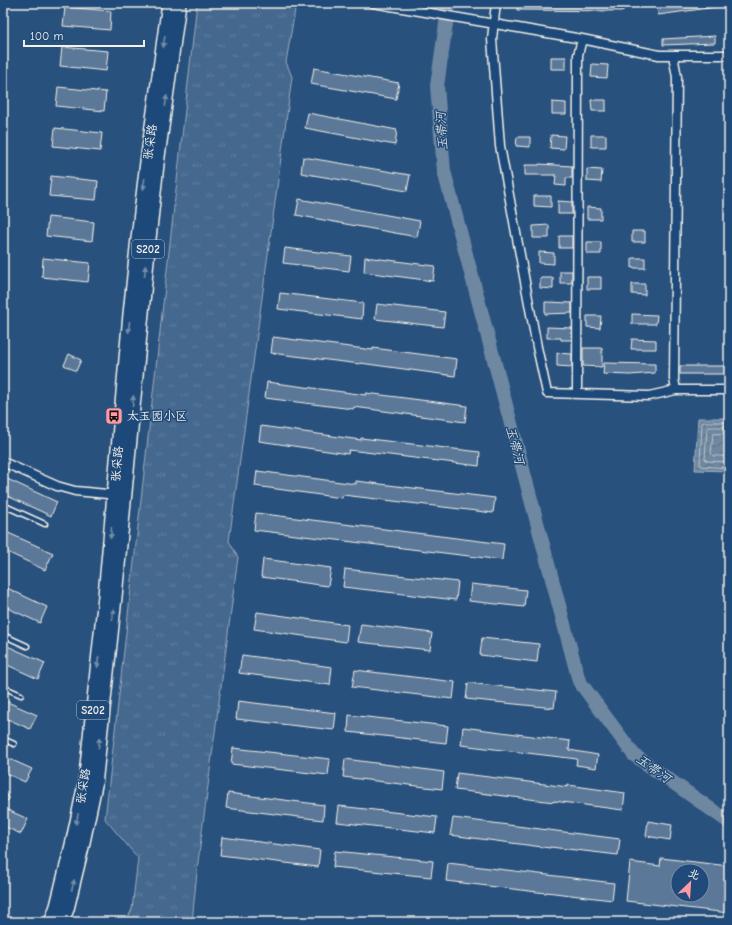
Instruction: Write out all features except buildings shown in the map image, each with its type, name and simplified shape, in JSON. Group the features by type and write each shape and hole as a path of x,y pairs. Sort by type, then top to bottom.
{"main road":[{"name":"张采路","path":"62,922 67,909 82,847 95,785 115,597 119,495 130,314 147,162 169,3"},
{"name":"张采路","path":"51,922 72,845 85,784 104,604 119,495 157,164 179,3"}],"street":[{"path":"373,3 582,39 659,55 729,56"},
{"path":"496,3 492,39 500,146 547,393 649,396 676,390 729,390"},
{"path":"577,394 578,55 582,39"},
{"path":"673,55 677,77 674,379 676,390"},
{"path":"3,462 62,488 75,491 119,495"}],"lane":[{"path":"3,506 45,524"},
{"path":"3,635 27,646"},
{"path":"3,687 21,695"},
{"path":"3,739 14,744"}],"green space":[{"path":"197,3 296,4 286,62 292,77 229,541 238,557 198,862 192,922 126,922 132,909 138,858 105,819"}],"water":[{"path":"698,418 729,418 729,471 695,470"}],"waterway":[{"name":"玉带河","path":"449,3 437,86 444,171 579,681 634,755 729,822"}],"place":[{"name":"太玉园小区","path":"114,416"}]}
